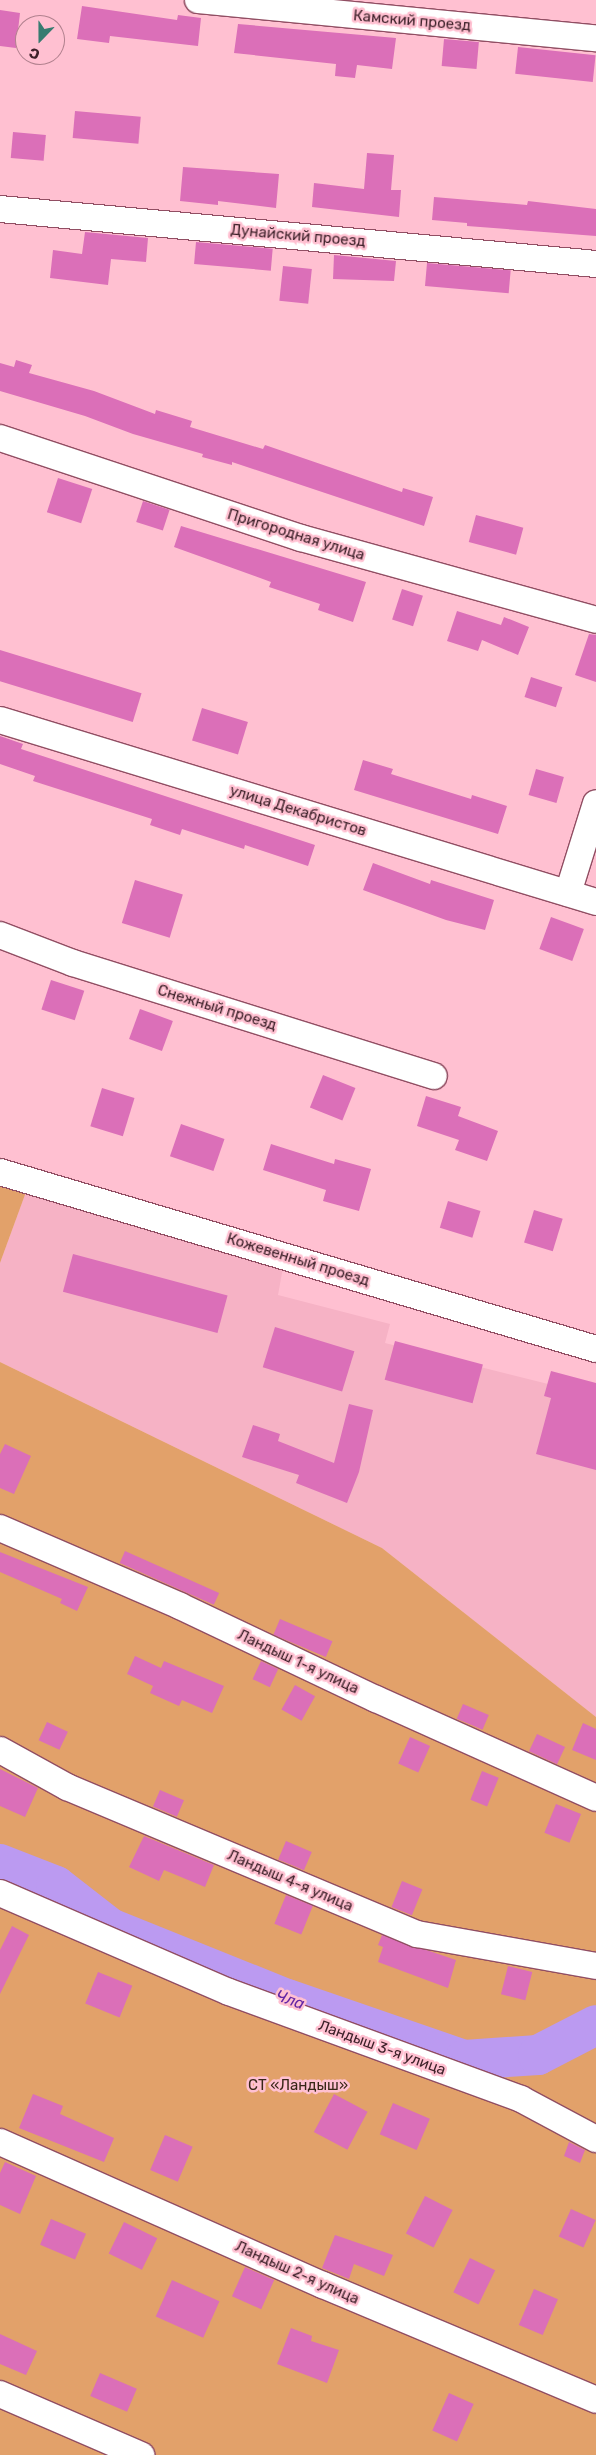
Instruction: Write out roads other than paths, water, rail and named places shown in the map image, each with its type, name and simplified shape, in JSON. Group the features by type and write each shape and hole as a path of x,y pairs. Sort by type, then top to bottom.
{"street":[{"name":"Камский проезд","path":"198,0 596,38"},
{"name":"Дунайский проезд","path":"0,209 596,264"},
{"name":"Пригородная улица","path":"0,438 301,538 596,620"},
{"name":"улица Декабристов","path":"0,720 596,902"},
{"path":"568,893 596,803"},
{"name":"Снежный проезд","path":"0,935 73,962 434,1076"},
{"name":"Кожевенный проезд","path":"0,1172 596,1349"},
{"name":"Ландыш 1-я улица","path":"0,1528 180,1606 376,1699 596,1798"},
{"name":"Ландыш 4-я улица","path":"0,1750 67,1787 417,1934 596,1966"},
{"name":"Ландыш 3-я улица","path":"0,1893 229,1992 521,2099 596,2138"},
{"name":"Ландыш 2-я улица","path":"0,2142 323,2285 596,2400"},
{"path":"0,2394 141,2455"}],"waterway":[{"name":"Чла","path":"0,1864 56,1886 110,1928 287,1999 464,2060 538,2055 596,2025"}],"park label":[{"name":"СТ «Ландыш»","path":"298,2086"}]}
